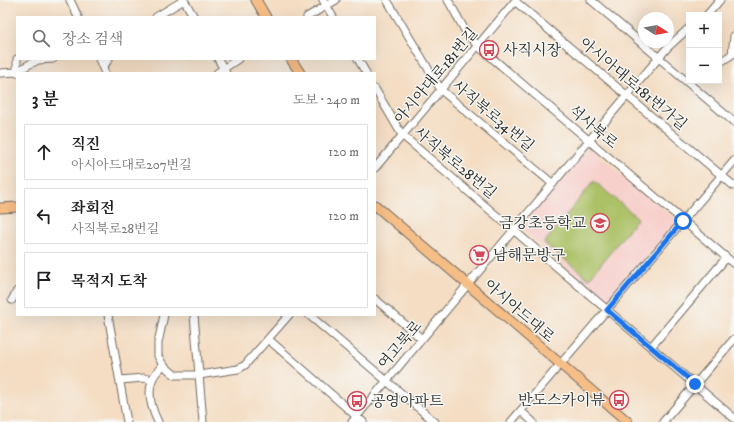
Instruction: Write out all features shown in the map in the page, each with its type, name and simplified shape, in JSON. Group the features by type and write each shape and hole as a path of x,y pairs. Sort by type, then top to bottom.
{"main road":[{"path":"256,0 265,16"},
{"path":"292,60 299,72"},
{"path":"0,208 16,207"},
{"name":"아시아드대로","path":"377,210 468,285 628,422"}],"street":[{"path":"70,0 78,16"},
{"path":"158,16 184,0 193,16"},
{"path":"308,16 325,3 336,0"},
{"name":"사직북로34번길","path":"386,0 441,90 553,184"},
{"name":"석사북로","path":"448,0 467,34 478,46 734,264"},
{"path":"591,0 659,58 686,77"},
{"path":"710,12 720,0"},
{"name":"아시아대로181번길","path":"376,167 516,1"},
{"name":"아시아대로181번가길","path":"516,1 734,186"},
{"path":"325,3 332,16"},
{"name":"여고북로","path":"354,419 667,48 686,31"},
{"path":"722,61 733,54 734,36"},
{"path":"17,60 17,72"},
{"path":"18,72 38,60"},
{"path":"99,60 104,70"},
{"path":"104,70 109,60"},
{"path":"219,60 225,71 237,60"},
{"path":"359,60 365,72"},
{"path":"0,74 16,73"},
{"path":"695,84 734,122"},
{"name":"사직북로28번길","path":"376,91 402,135 734,418"},
{"path":"511,422 734,161"},
{"path":"650,346 726,258"},
{"path":"12,300 16,293"},
{"path":"376,300 422,339"},
{"path":"108,316 127,422"},
{"path":"164,316 158,343 158,356 163,365 175,375 199,375 238,369 245,365 288,316"},
{"path":"194,316 203,422"},
{"path":"310,316 435,422"},
{"path":"268,339 354,419 363,422"},
{"path":"663,422 734,339"},
{"path":"158,422 151,409 152,380 163,365"},
{"path":"120,380 144,378 152,380"},
{"path":"520,411 533,422"}],"shaded area":[{"name":"금강초등학교","path":"587,149 590,149 678,221 607,302 522,229 521,226"}],"green space":[{"path":"594,181 638,218 589,279 544,243"}],"place":[{"name":"사직시장","path":"489,50"},
{"name":"금강초등학교","path":"600,223"},
{"name":"남해문방구","path":"479,255"},
{"name":"반도스카이뷰","path":"619,400"},
{"name":"공영아파트","path":"357,401"}],"route":[{"path":"683,221 607,310 695,384"}]}
